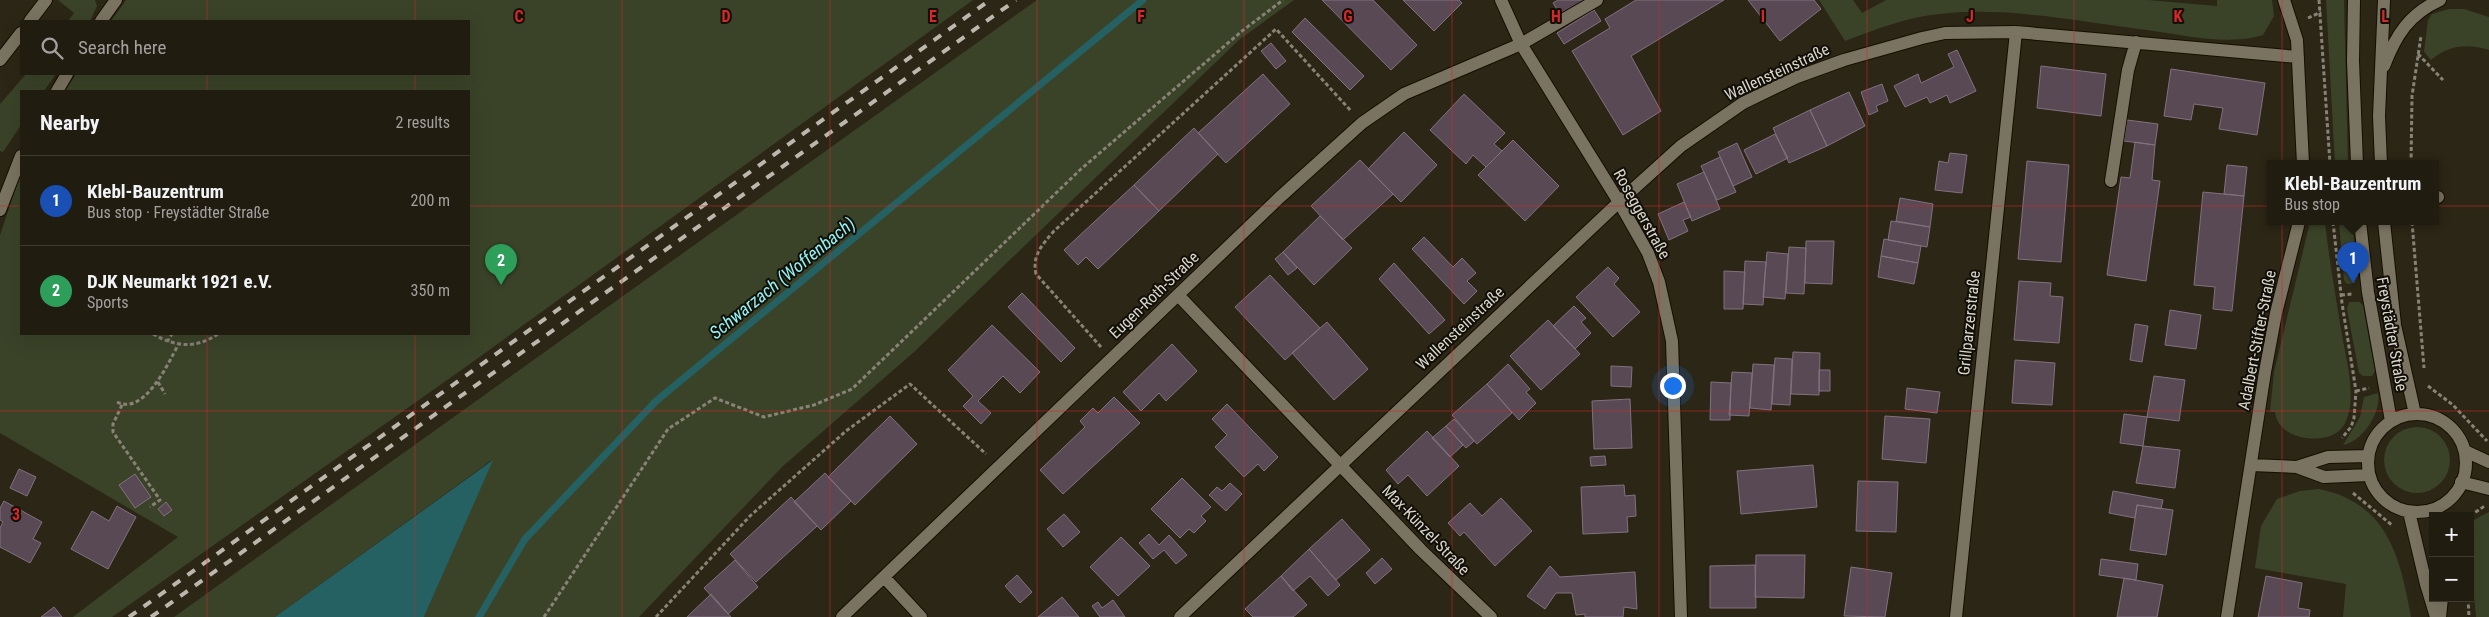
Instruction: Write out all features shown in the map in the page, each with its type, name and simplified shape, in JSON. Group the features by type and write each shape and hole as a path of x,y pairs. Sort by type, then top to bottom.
{"street":[{"path":"31,20 46,0"},
{"name":"Roseggerstraße","path":"1501,0 1521,44 1619,202 1648,253 1659,282 1672,341 1681,617"},
{"name":"Eugen-Roth-Straße","path":"842,617 1279,198 1362,123 1404,94 1521,44 1598,0"},
{"path":"2284,0 2294,25 2298,57 2303,160"},
{"path":"2354,0 2353,60 2357,160"},
{"path":"2381,160 2380,77 2384,0"},
{"path":"2380,77 2399,33 2418,12 2440,0"},
{"path":"102,20 115,1"},
{"name":"Wallensteinstraße","path":"1180,617 1340,463 1619,202 1681,146 1711,123 1743,103 1797,77 1844,60 1922,38 1945,34 2016,32 2298,57"},
{"name":"Grillparzerstraße","path":"1956,617 2016,32"},
{"path":"0,60 20,34"},
{"path":"2112,181 2128,70 2136,42"},
{"path":"58,90 66,75"},
{"path":"0,210 20,159"},
{"name":"Adalbert-Stifter-Straße","path":"2227,617 2276,313 2299,225"},
{"name":"Freystädter Straße","path":"2360,225 2368,292 2392,421"},
{"name":"Freystädter Straße","path":"2384,225 2395,324 2415,414"},
{"path":"1178,295 1340,463"},
{"path":"2429,513 2409,512 2393,507 2384,501 2378,493 2369,474 2368,456 2377,435 2392,421 2415,414 2433,416 2449,425 2460,438 2465,451 2465,466 2461,482 2450,499 2437,512"},
{"path":"2465,451 2489,462"},
{"path":"2297,467 2328,457 2368,456"},
{"name":"Max-Künzel-Straße","path":"1340,463 1421,550 1491,617"},
{"path":"2251,465 2297,467 2324,477 2369,474"},
{"path":"2461,482 2489,489"},
{"path":"2409,512 2424,576 2438,617"},
{"path":"884,577 921,617"},
{"path":"2438,617 2441,602"}],"path":[{"path":"544,617 668,429 715,398 764,417 814,405 852,389 1082,169 1242,31 1283,0"},
{"path":"2319,0 2330,160"},
{"path":"2411,160 2412,96 2422,26 2418,12"},
{"path":"1111,359 1036,274 1034,264 1037,253 1054,231 1276,29 1362,123"},
{"path":"2418,54 2443,80"},
{"path":"2334,225 2342,303 2356,401 2351,427 2338,441"},
{"path":"2412,225 2425,374"},
{"path":"155,335 167,342 178,345 196,345 216,335"},
{"path":"167,342 171,335"},
{"path":"117,402 122,405 134,403 158,382 178,345"},
{"path":"2426,381 2429,389 2453,405 2489,443"},
{"path":"158,382 165,394"},
{"path":"656,617 750,516 846,431 910,384 999,466"},
{"path":"122,405 113,424 113,432 160,500 150,507"},
{"path":"2347,490 2396,529"},
{"path":"2468,602 2469,617"}],"green space":[{"path":"58,0 95,0 97,6 90,20 69,20 74,13"},
{"path":"126,0 973,0 467,366 112,617 73,617 178,537 0,433 0,235 20,176 20,335 470,335 470,90 66,90 75,75 470,75 470,20 112,20"},
{"path":"1037,0 1294,0 1240,39 914,352 782,467 639,617 424,617 492,460 275,617 174,617"},
{"path":"1819,0 1853,0 1862,13 1886,0 2148,0 2217,6 2217,0 2272,0 2274,16 2263,35 2235,40 2220,40 2017,13 1965,12 1916,18 1880,28 1845,41"},
{"path":"2326,0 2344,0 2348,160 2335,160"},
{"path":"2449,9 2464,9 2489,17 2489,50 2473,46 2451,48 2431,60 2424,52 2428,20 2432,14"},
{"path":"25,75 55,75 45,90 20,90 20,126 3,152 0,151 0,104"},
{"path":"2309,225 2325,225 2351,389 2350,407 2341,429 2331,435 2312,439 2292,434 2284,429 2278,421 2275,412 2270,412 2274,372"},
{"path":"2339,225 2352,225 2358,276 2355,283 2347,284 2344,280"},
{"path":"2349,302 2359,302 2363,305 2375,371 2372,376 2363,376 2359,373 2347,309"},
{"path":"2378,393 2377,409 2369,425 2357,438 2343,445 2360,417 2364,397"},
{"path":"2417,427 2429,430 2440,437 2447,448 2450,460 2447,472 2440,483 2429,490 2417,493 2405,490 2394,483 2387,472 2384,460 2387,448 2394,437 2405,430"},
{"path":"2319,489 2342,496 2361,506 2376,520 2387,536 2395,554 2402,574 2411,617 2343,617 2346,584 2255,568 2261,526 2277,499 2300,491"},
{"path":"2489,512 2489,617 2476,617 2474,597 2474,520"}],"water":[{"path":"493,460 424,617 275,617"}],"building":[{"path":"1322,0 1373,0 1417,45 1391,70"},
{"path":"1403,0 1459,0 1462,3 1434,31"},
{"path":"1558,0 1588,0 1561,16 1553,3"},
{"path":"1636,0 1724,0 1631,56 1661,111 1623,135 1572,51 1610,28 1605,19"},
{"path":"1748,0 1814,0 1821,9 1780,41"},
{"path":"1594,10 1601,21 1564,44 1557,33"},
{"path":"1305,18 1364,76 1350,90 1292,32"},
{"path":"1271,43 1286,61 1276,69 1261,51"},
{"path":"1957,50 1976,91 1950,103 1947,95 1930,103 1927,97 1905,107 1894,86 1918,74 1921,83 1954,67 1948,54"},
{"path":"2041,66 2106,74 2101,116 2037,108"},
{"path":"2171,69 2265,83 2257,135 2219,129 2223,108 2194,104 2191,120 2164,116"},
{"path":"1263,74 1290,104 1226,163 1198,133"},
{"path":"1882,84 1888,101 1876,106 1878,111 1869,115 1861,92"},
{"path":"1849,92 1865,126 1827,146 1810,110"},
{"path":"1464,94 1505,133 1494,144 1502,151 1486,167 1473,155 1466,164 1430,130"},
{"path":"1810,110 1827,146 1789,163 1773,128"},
{"path":"2127,120 2158,124 2155,145 2124,141"},
{"path":"1194,128 1218,154 1159,211 1134,185"},
{"path":"1404,132 1437,165 1401,202 1368,169"},
{"path":"1775,134 1788,158 1756,174 1744,150"},
{"path":"1513,140 1559,186 1525,221 1478,175"},
{"path":"2135,142 2155,145 2152,180 2160,181 2146,281 2107,275 2121,177 2130,178"},
{"path":"1737,143 1752,177 1733,186 1718,152"},
{"path":"1950,153 1967,155 1962,193 1935,190 1939,161 1948,163"},
{"path":"1720,157 1736,192 1717,200 1701,166"},
{"path":"1360,160 1393,194 1343,240 1311,206"},
{"path":"2027,161 2069,165 2061,262 2018,259"},
{"path":"2227,165 2247,167 2244,196 2224,194"},
{"path":"1704,172 1720,209 1692,221 1677,184"},
{"path":"1134,185 1159,211 1098,269 1086,257 1078,265 1064,250"},
{"path":"2203,192 2244,196 2232,311 2213,309 2215,287 2194,285"},
{"path":"1900,198 1933,204 1930,227 1896,221"},
{"path":"1684,202 1691,217 1683,220 1688,231 1669,240 1658,214"},
{"path":"1320,216 1352,248 1314,285 1283,252"},
{"path":"1891,221 1930,227 1927,247 1888,240"},
{"path":"1424,237 1453,267 1462,258 1476,273 1467,281 1477,291 1464,304 1412,249"},
{"path":"1884,239 1921,246 1918,263 1881,256"},
{"path":"1806,241 1834,241 1832,284 1805,283"},
{"path":"1789,247 1806,248 1804,294 1786,293"},
{"path":"1283,252 1297,268 1288,275 1275,259"},
{"path":"1767,252 1788,254 1785,299 1763,297"},
{"path":"1881,256 1918,263 1914,284 1878,277"},
{"path":"1745,261 1766,262 1763,305 1743,304"},
{"path":"1394,263 1445,320 1429,334 1379,279"},
{"path":"1608,267 1619,278 1614,284 1640,312 1613,337 1576,297"},
{"path":"1724,271 1745,272 1743,309 1724,309"},
{"path":"1270,275 1320,328 1285,360 1235,307"},
{"path":"2019,281 2051,283 2050,296 2063,297 2059,343 2014,340"},
{"path":"1022,293 1075,348 1061,362 1008,307"},
{"path":"1574,306 1586,318 1581,322 1591,333 1575,349 1553,326"},
{"path":"2170,310 2201,315 2196,349 2165,345"},
{"path":"1548,320 1580,354 1541,390 1510,356"},
{"path":"1327,322 1368,369 1334,400 1292,353"},
{"path":"2135,324 2148,326 2142,362 2130,360"},
{"path":"992,325 1040,372 1020,393 1003,376 978,401 991,413 981,424 963,406 973,396 948,370"},
{"path":"1172,344 1197,371 1166,401 1159,393 1141,411 1123,392"},
{"path":"1793,352 1820,353 1819,395 1791,394"},
{"path":"1775,358 1792,359 1790,405 1772,404"},
{"path":"2015,360 2055,363 2052,405 2012,403"},
{"path":"1508,364 1530,389 1526,392 1536,403 1519,420 1487,384"},
{"path":"1753,364 1774,365 1771,410 1750,408"},
{"path":"1611,366 1632,367 1631,387 1611,386"},
{"path":"1819,370 1830,370 1830,391 1819,391"},
{"path":"1732,372 1752,373 1749,416 1729,415"},
{"path":"2154,376 2185,380 2179,421 2147,417"},
{"path":"1711,382 1731,383 1730,420 1710,420"},
{"path":"1487,384 1512,413 1477,444 1452,415"},
{"path":"1907,388 1940,392 1937,413 1905,409"},
{"path":"1114,397 1140,423 1063,494 1040,470 1085,427 1080,421 1093,408 1098,413"},
{"path":"1630,399 1632,448 1594,449 1592,401"},
{"path":"1227,404 1278,457 1264,471 1258,464 1244,477 1215,447 1227,435 1212,419"},
{"path":"2124,414 2147,417 2143,446 2120,443"},
{"path":"890,416 917,444 855,505 828,477"},
{"path":"1885,416 1930,419 1926,463 1882,459"},
{"path":"1454,419 1474,441 1466,448 1446,426"},
{"path":"1446,426 1463,445 1450,457 1432,438"},
{"path":"1427,431 1459,466 1427,496 1408,475 1398,484 1386,470"},
{"path":"2143,446 2180,450 2175,488 2136,483"},
{"path":"1605,456 1606,465 1591,466 1590,457"},
{"path":"1813,465 1817,507 1741,514 1737,471"},
{"path":"19,469 36,477 27,496 10,488"},
{"path":"825,473 851,501 821,530 794,502"},
{"path":"135,474 151,497 135,508 119,485"},
{"path":"1182,478 1211,507 1201,516 1206,521 1194,533 1189,529 1180,538 1151,509"},
{"path":"1858,481 1898,482 1896,532 1856,531"},
{"path":"1230,483 1242,494 1226,511 1209,495 1217,487 1222,491"},
{"path":"1624,485 1625,496 1635,495 1636,516 1627,517 1628,532 1583,534 1581,487"},
{"path":"2113,491 2163,500 2161,509 2137,505 2135,518 2109,513"},
{"path":"791,497 817,526 756,582 730,554"},
{"path":"1501,498 1532,531 1495,566 1464,532 1460,536 1448,523 1470,503 1482,516"},
{"path":"4,501 42,522 33,539 41,543 30,563 0,547 0,528 3,522 0,520 0,508"},
{"path":"166,502 172,510 164,516 158,509"},
{"path":"2137,505 2173,510 2166,555 2130,550"},
{"path":"117,506 136,517 108,569 71,549 92,511 109,521"},
{"path":"1064,514 1080,532 1063,547 1047,529"},
{"path":"1342,519 1370,550 1336,580 1309,549"},
{"path":"1149,534 1159,545 1169,535 1187,555 1176,564 1164,550 1153,559 1139,543"},
{"path":"1121,537 1150,566 1118,596 1090,567"},
{"path":"1309,549 1340,585 1328,596 1310,576 1293,591 1281,576"},
{"path":"1756,555 1805,555 1804,598 1755,597"},
{"path":"1382,558 1392,569 1375,584 1366,573"},
{"path":"2101,559 2138,564 2136,580 2099,575"},
{"path":"735,560 758,587 728,614 704,588"},
{"path":"1755,565 1756,608 1710,608 1710,566"},
{"path":"1550,566 1560,577 1635,572 1637,609 1624,607 1623,617 1585,617 1585,614 1576,615 1572,593 1556,593 1545,609 1527,596"},
{"path":"1851,567 1892,573 1885,617 1844,616"},
{"path":"1017,575 1032,592 1020,603 1005,586"},
{"path":"1281,576 1307,605 1293,617 1253,617 1245,609"},
{"path":"2266,576 2302,583 2298,608 2310,610 2309,617 2258,617"},
{"path":"2124,578 2163,585 2157,617 2117,617"},
{"path":"711,594 731,617 687,617"},
{"path":"1062,597 1079,617 1038,617"},
{"path":"1113,600 1125,617 1100,617 1092,606 1098,602 1102,608"},
{"path":"54,607 62,617 41,617"}],"waterway":[{"name":"Schwarzach (Woffenbach)","path":"479,617 525,539 656,401 1143,0"}],"railway":[{"path":"129,617 990,0"},
{"path":"151,617 1016,0"}],"place":[{"name":"Klebl-Bauzentrum","path":"2353,283"},
{"name":"DJK Neumarkt 1921 e.V.","path":"501,285"}]}
